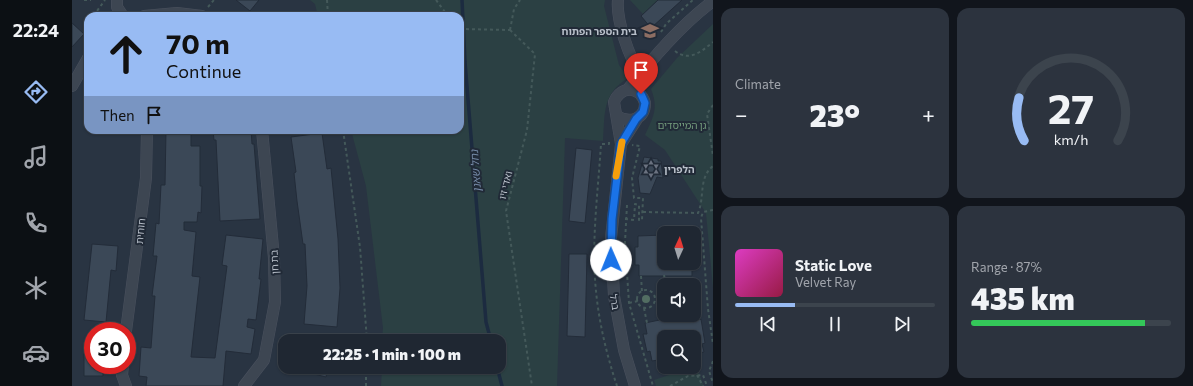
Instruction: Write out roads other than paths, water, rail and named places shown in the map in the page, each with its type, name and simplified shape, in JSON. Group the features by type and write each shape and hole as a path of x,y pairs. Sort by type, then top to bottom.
{"street":[{"path":"117,0 117,6 121,12"},
{"path":"618,0 618,11 621,24 633,60 641,74"},
{"path":"621,144 617,116 614,107 616,97 628,89 685,25 713,1"},
{"path":"72,86 84,65"},
{"path":"621,144 636,119 643,112 645,103 641,94 628,89"},
{"path":"617,116 627,120 636,119"},
{"name":"חוחית","path":"127,322 138,251 146,178 147,134"},
{"name":"בת חן","path":"244,386 264,360 275,302 274,258 262,134"},
{"name":"ברל","path":"621,144 612,219 611,260 614,296 624,350 635,386"},
{"path":"122,374 126,386"}],"waterway":[{"name":"נחל שאנן","path":"462,0 463,12"},
{"name":"נחל שאנן","path":"464,41 486,322 489,334"},
{"name":"נחל שאנן","path":"499,374 502,386"}],"place":[{"name":"בית הספר הפתוח","path":"650,31"},
{"name":"הלפרין","path":"651,169"}],"park label":[{"name":"גן המייסדים","path":"682,125"}]}
